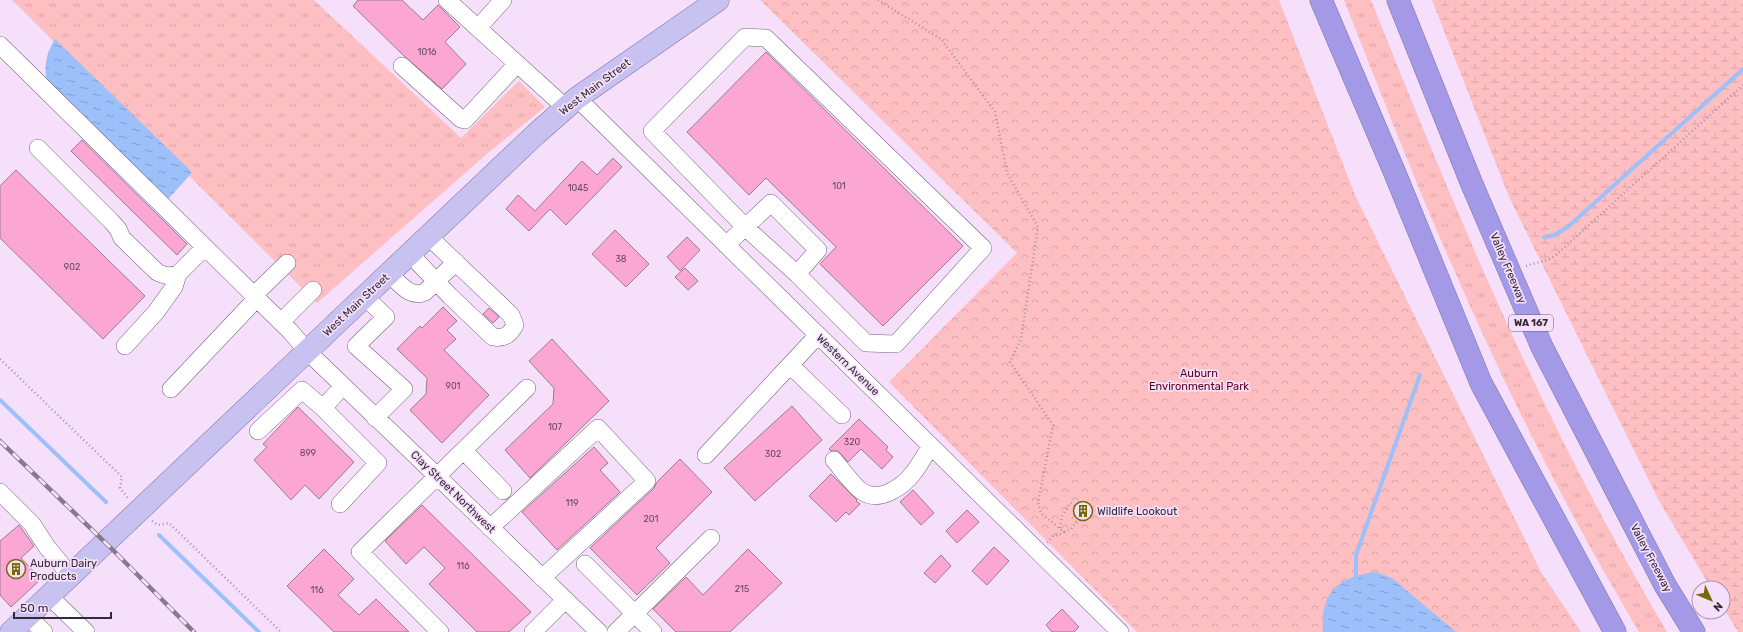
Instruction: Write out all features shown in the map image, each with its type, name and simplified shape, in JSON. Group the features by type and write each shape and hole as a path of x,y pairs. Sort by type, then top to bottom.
{"highway":[{"path":"1321,0 1394,171 1481,384 1615,632"},
{"name":"Valley Freeway","path":"1398,0 1471,182 1542,347 1665,585 1694,632"}],"main road":[{"name":"West Main Street","path":"11,632 536,134 571,103 718,0"}],"street":[{"name":"Western Avenue","path":"447,0 517,64 571,103 726,245 1120,632"},
{"path":"478,28 503,0"},
{"path":"745,37 766,38 983,248 896,344 866,343 797,274 745,227 652,131 745,37"},
{"name":"Clay Street Northwest","path":"2,50 205,247 375,418 599,632"},
{"path":"402,66 461,119 465,120 517,64"},
{"path":"38,148 111,220 118,229 122,238 157,272 164,276 178,274"},
{"path":"726,245 771,203 818,250 797,274"},
{"path":"410,254 493,337 506,337 512,331 514,325 511,315 428,236"},
{"path":"125,346 156,312 174,287 178,274 205,247"},
{"path":"389,274 409,292 415,295 425,292 456,262"},
{"path":"171,389 287,263"},
{"path":"281,322 313,290"},
{"path":"365,297 386,317 356,346 404,389 375,418"},
{"path":"706,455 818,335"},
{"path":"790,365 842,415"},
{"path":"323,408 343,386"},
{"path":"440,632 360,552 527,388"},
{"path":"258,431 302,390 323,408 378,463 340,504"},
{"path":"490,528 598,428 647,481 542,578"},
{"path":"834,460 862,492 872,496 884,494 897,487 913,474 931,446"},
{"path":"464,451 503,491"},
{"path":"0,492 32,524 47,547 70,575"},
{"path":"616,632 711,538"},
{"path":"585,564 653,632"},
{"path":"49,596 86,632"},
{"path":"533,632 565,600"},
{"path":"28,616 44,632"}],"path":[{"path":"878,0 940,39 995,112 1007,173 1038,227 1020,339 1010,362 1053,425 1038,504 1041,513 1064,532"},
{"path":"1509,271 1550,259 1556,255 1743,85"},
{"path":"0,358 122,477 120,488 132,502"},
{"path":"1060,529 1062,516 1070,503 1079,508"},
{"path":"1039,551 1054,535 1061,534 1071,529 1082,515"},
{"path":"149,519 158,525 169,522 281,632"}],"green space":[{"path":"12,0 314,0 461,138 519,81 545,107 488,153 317,303"},
{"name":"Auburn Environmental Park","path":"760,0 1279,0 1355,195 1541,572 1581,632 1137,632 889,382 1017,253"},
{"path":"1344,0 1371,0 1457,211 1519,349 1586,486 1667,632 1639,632 1587,542 1539,450 1494,358 1437,231"},
{"path":"1432,0 1743,0 1743,632 1738,632 1731,620 1731,580 1706,580 1659,501 1509,197"}],"water":[{"path":"55,39 191,171 191,174 168,199 47,81 45,70 46,59"},
{"path":"1376,572 1392,578 1456,632 1323,632 1325,607 1328,597 1334,589 1342,582 1351,578"}],"building":[{"path":"358,0 402,0 423,20 438,5 460,27 445,42 466,64 442,89 404,56 353,6"},
{"path":"766,52 963,246 883,326 820,264 836,247 766,178 749,195 687,132"},
{"path":"82,140 187,244 177,255 71,151"},
{"path":"613,158 622,167 566,225 550,209 529,231 506,209 518,195 535,211 582,161 597,175"},
{"path":"16,170 145,296 103,339 0,238 0,186"},
{"path":"615,230 649,264 626,287 592,254"},
{"path":"687,237 700,250 680,271 667,257"},
{"path":"685,268 698,281 688,290 675,277"},
{"path":"443,307 457,321 447,330 456,339 444,350 489,395 442,443 410,410 426,394 427,378 397,349 420,326 422,328"},
{"path":"489,308 499,317 493,323 483,314"},
{"path":"552,339 609,401 530,478 505,450 553,404 554,388 529,361"},
{"path":"792,406 822,440 755,501 724,468"},
{"path":"298,407 354,462 319,499 305,485 291,500 254,460 267,447 263,444"},
{"path":"859,419 888,447 886,450 893,457 882,469 861,449 848,462 838,451 831,451 829,449"},
{"path":"594,447 608,463 600,470 620,492 557,550 522,512"},
{"path":"680,459 712,492 656,548 670,563 637,595 590,548 654,488 657,482"},
{"path":"831,474 860,504 849,515 846,512 836,522 809,496"},
{"path":"913,490 934,513 921,525 900,502"},
{"path":"422,505 531,612 509,632 477,632 429,584 445,568 424,547 406,564 385,541"},
{"path":"967,510 979,522 957,543 946,531"},
{"name":"Auburn Dairy Products","path":"19,525 34,546 21,558 41,579 11,607 0,595 0,541"},
{"path":"994,547 1009,561 987,585 972,571"},
{"path":"324,549 354,579 338,595 359,615 376,599 409,632 334,632 287,586"},
{"path":"748,549 782,583 730,632 676,632 653,609 686,577 703,595"},
{"path":"941,555 951,566 935,583 924,573"},
{"path":"1062,609 1079,627 1074,632 1052,632 1046,625"}],"waterway":[{"path":"1544,237 1555,235 1570,225 1743,69"},
{"path":"1357,581 1356,555 1420,375"},
{"path":"0,400 106,502"},
{"path":"159,535 259,632"}],"railway":[{"path":"0,441 115,552 194,632"}],"place":[{"name":"Wildlife Lookout","path":"1083,511"},
{"name":"Auburn Dairy Products","path":"16,569"}]}
